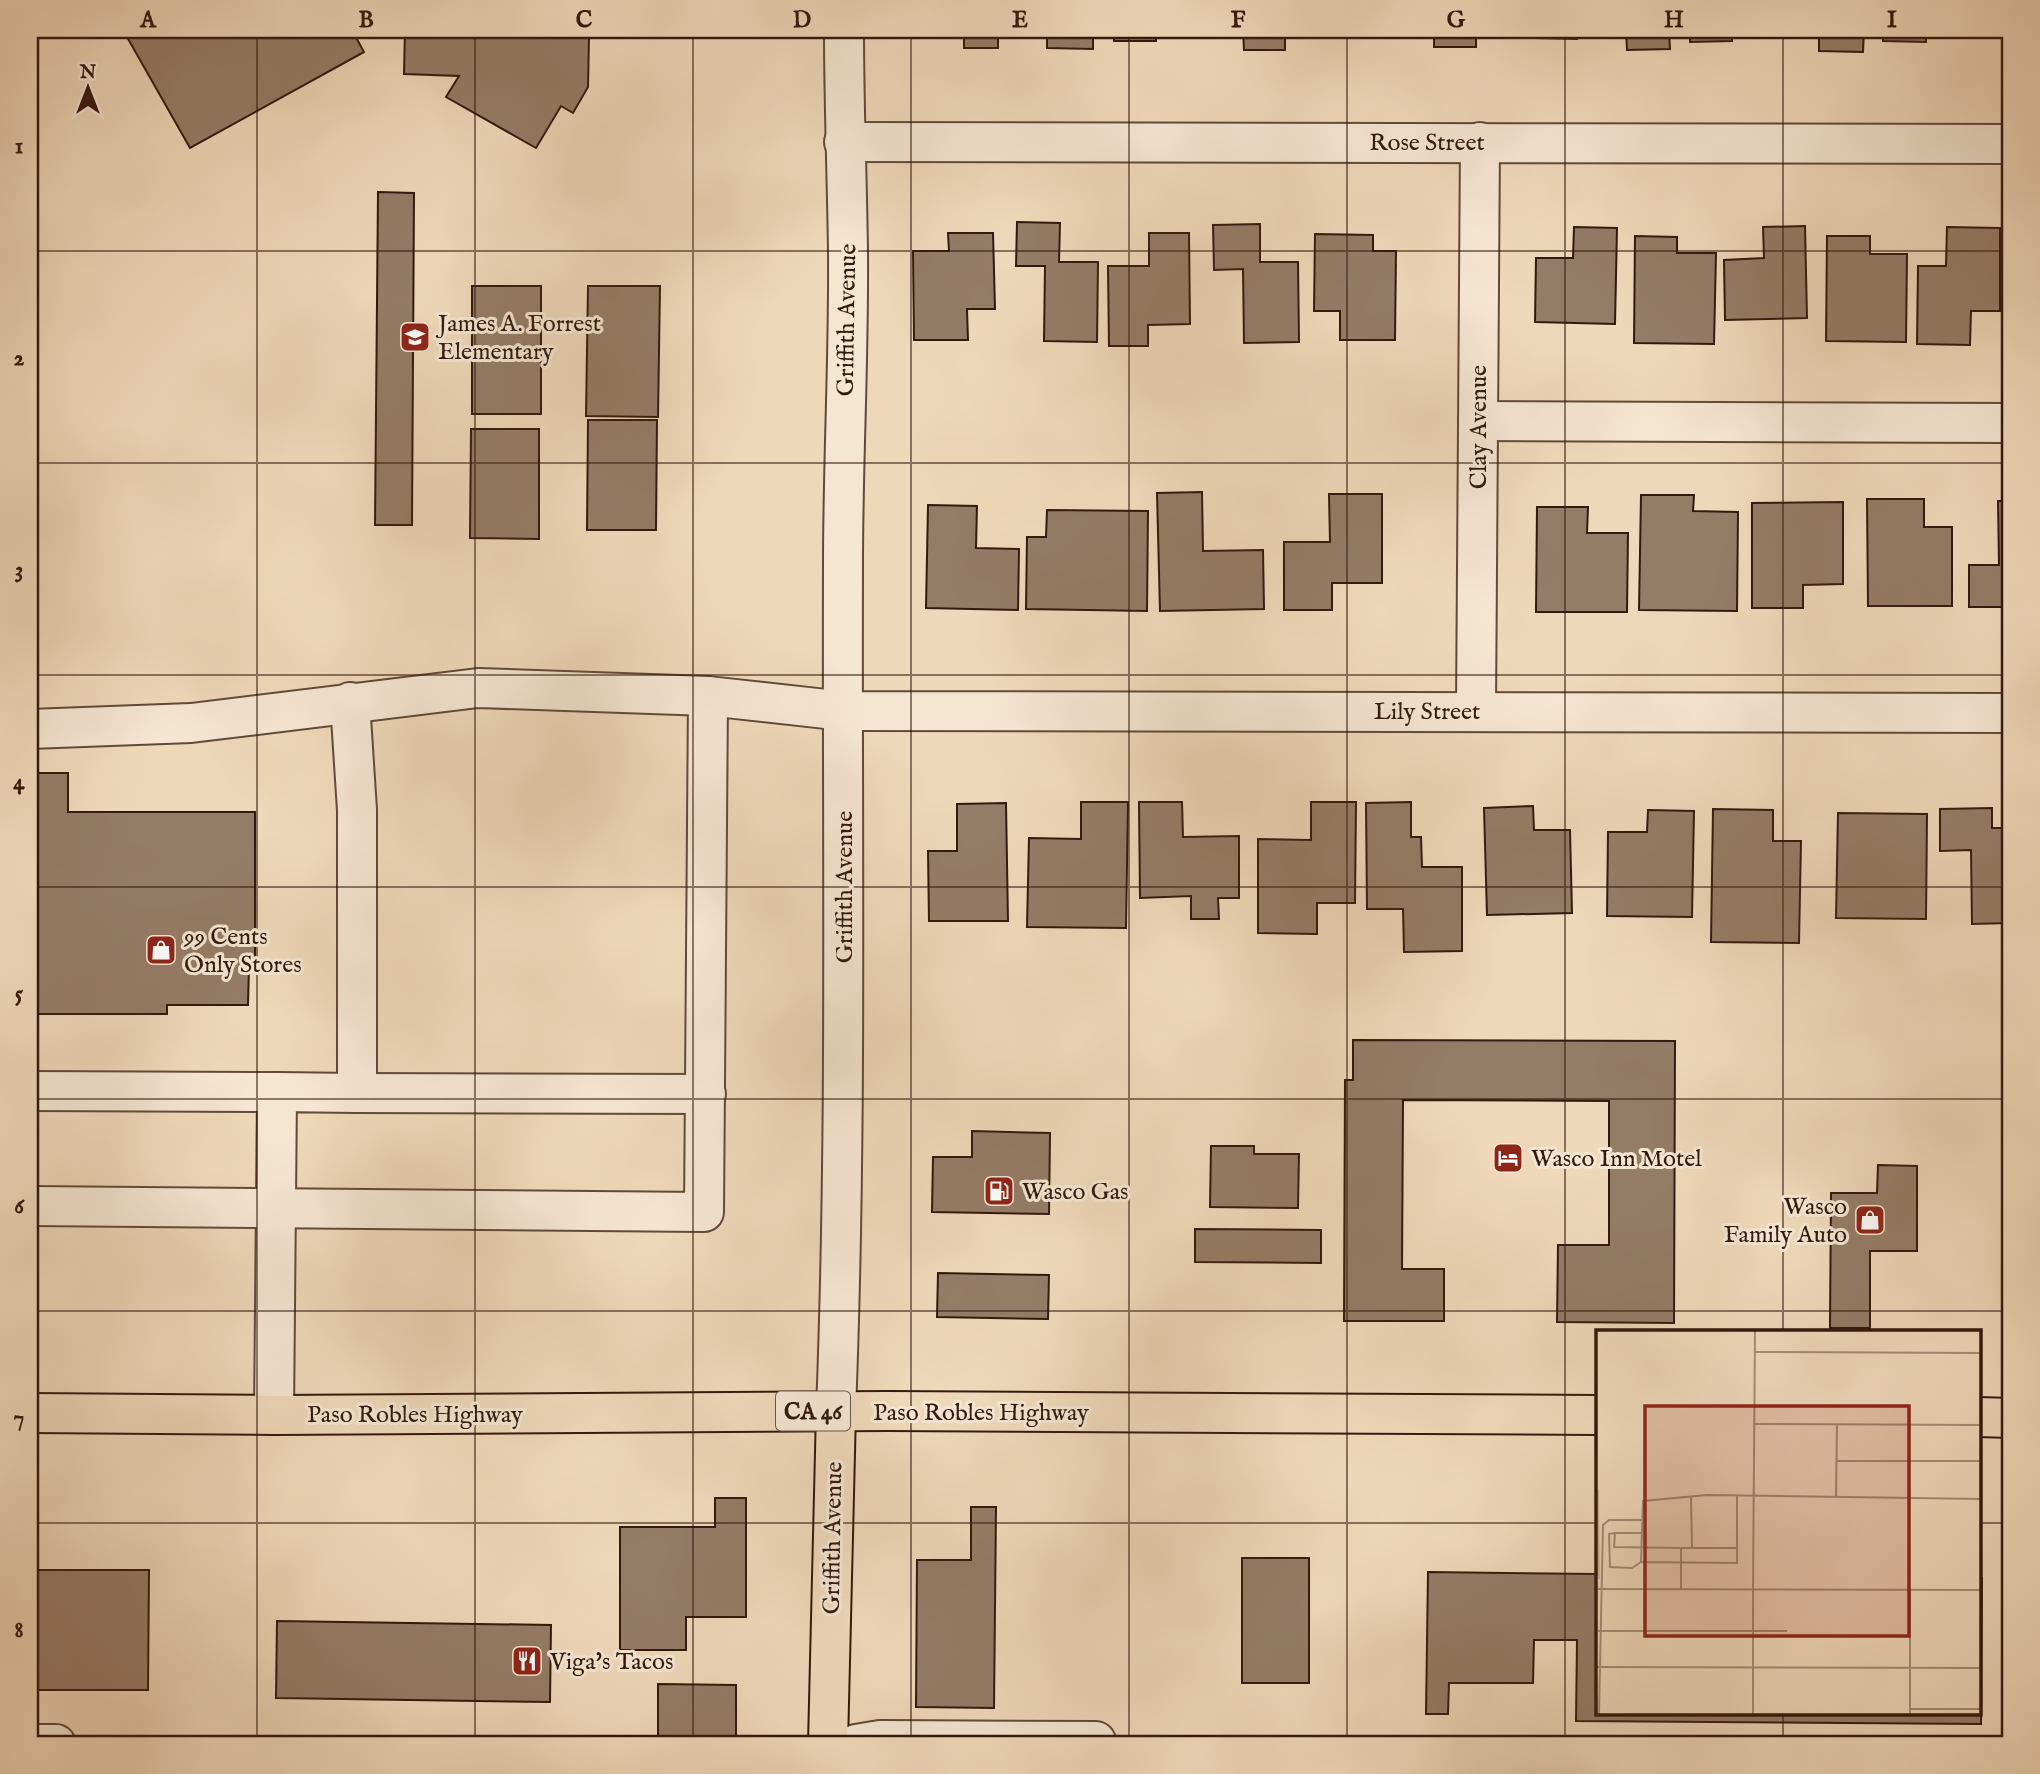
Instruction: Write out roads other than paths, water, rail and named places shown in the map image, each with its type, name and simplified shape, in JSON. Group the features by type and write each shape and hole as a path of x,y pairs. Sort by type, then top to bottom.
{"main road":[{"name":"Paso Robles Highway","path":"30,1413 274,1415 835,1411 1596,1415"},
{"name":"Griffith Avenue","path":"828,1744 835,1411"},
{"path":"1980,1418 2010,1418"}],"street":[{"name":"Griffith Avenue","path":"835,1411 845,1003 843,564 848,251 844,30"},
{"name":"Rose Street","path":"844,142 2010,144"},
{"name":"Clay Avenue","path":"1476,711 1480,142"},
{"path":"1478,421 2010,423"},
{"name":"Lily Street","path":"30,729 191,723 478,688 708,696 844,711 2010,713"},
{"path":"30,1206 705,1212 708,696"},
{"path":"350,702 357,810 357,1093"},
{"path":"30,1091 706,1094"},
{"path":"274,1415 277,1092"},
{"path":"856,1744 880,1740 1097,1741"},
{"path":"30,1744 57,1744"}],"place":[{"name":"James A. Forrest Elementary","path":"415,337"},
{"name":"99 Cents Only Stores","path":"161,950"},
{"name":"Wasco Inn Motel","path":"1508,1158"},
{"name":"Wasco Gas","path":"999,1191"},
{"name":"Wasco Family Auto","path":"1870,1220"},
{"name":"Viga's Tacos","path":"527,1661"}]}
